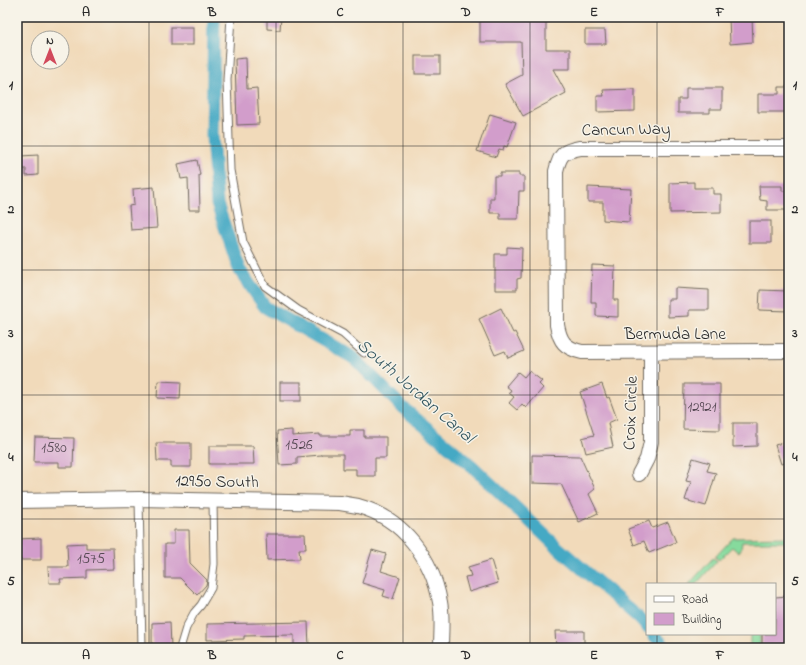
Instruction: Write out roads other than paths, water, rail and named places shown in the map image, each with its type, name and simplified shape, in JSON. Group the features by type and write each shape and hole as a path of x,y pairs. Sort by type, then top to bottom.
{"street":[{"name":"Cancun Way","path":"564,344 559,335 558,325 556,171 562,153 580,148 789,148"},
{"name":"Bermuda Lane","path":"564,344 572,350 582,352 789,352"},
{"name":"Croix Circle","path":"639,474 647,459 651,442 651,352"},
{"name":"12950 South","path":"17,501 213,500 340,503 359,507 382,517 393,524 408,536 421,551 431,569 437,587 440,604 441,648"}],"lane":[{"path":"231,17 227,80 230,170 243,242 265,286 298,310 343,334 364,353"},
{"path":"139,500 142,648"},
{"path":"180,648 186,628 211,588 214,564 213,500"}],"waterway":[{"name":"South Jordan Canal","path":"214,17 212,136 217,204 239,269 265,307 354,358 402,407 472,466 556,546 638,617 646,626"},
{"name":"South Jordan Canal","path":"654,635 666,648"}]}
